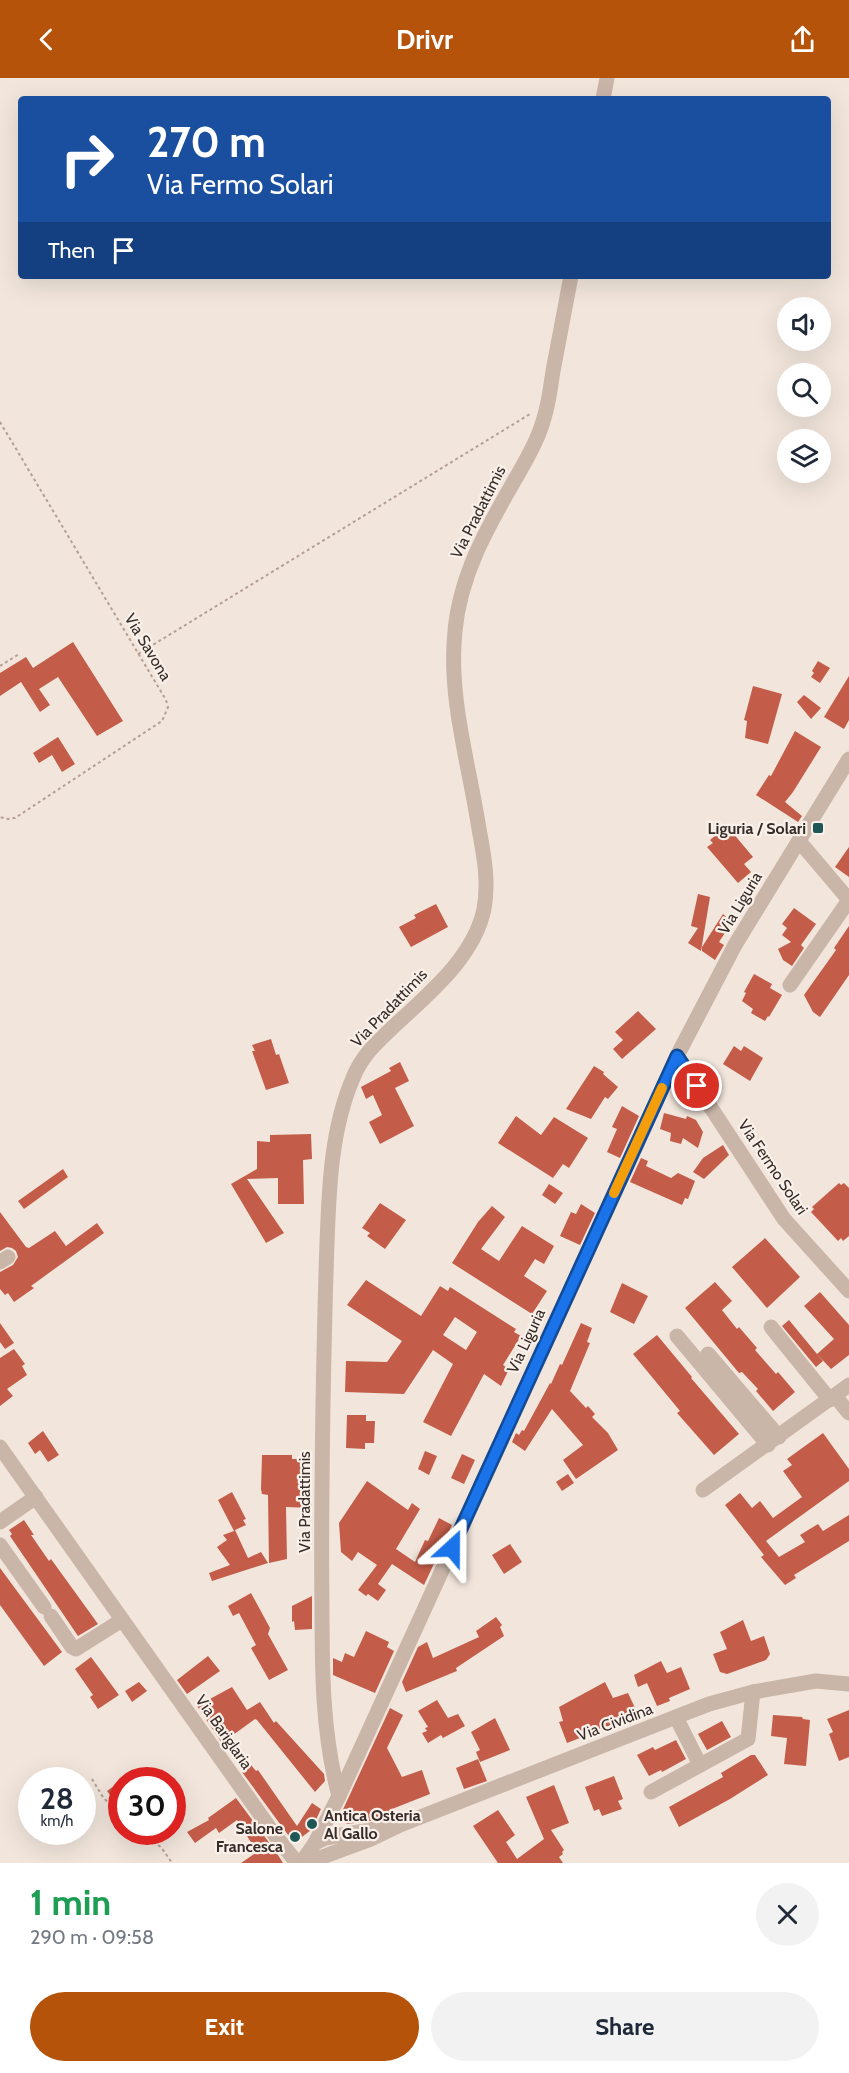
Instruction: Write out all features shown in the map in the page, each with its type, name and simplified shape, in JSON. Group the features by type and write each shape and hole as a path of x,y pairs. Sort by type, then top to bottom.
{"street":[{"path":"604,96 607,78"},
{"name":"Via Pradattimis","path":"336,1803 322,1663 325,1303 328,1207 337,1132 349,1089 363,1059 375,1044 434,988 455,964 473,938 483,913 487,889 482,845 456,702 453,663 455,629 460,597 471,564 484,534 539,434 547,404 570,279"},
{"name":"Via Liguria","path":"302,1863 336,1803 677,1056 735,945 849,759"},
{"path":"790,985 849,900 799,842"},
{"name":"Via Fermo Solari","path":"677,1056 784,1219 849,1291"},
{"path":"771,1327 849,1413"},
{"path":"677,1336 773,1441"},
{"path":"708,1354 773,1441"},
{"path":"703,1490 849,1385"},
{"name":"Via Bariglaria","path":"0,1447 274,1834 302,1863"},
{"path":"0,1522 36,1497"},
{"path":"0,1545 72,1647 76,1649 122,1620"},
{"name":"Via Cividina","path":"302,1863 329,1858 400,1825 709,1704 753,1692 816,1681 849,1684"},
{"path":"651,1792 748,1739 753,1692"},
{"path":"676,1717 700,1765"},
{"path":"336,1803 333,1818 339,1827 360,1831"},
{"name":"Via Cividina","path":"315,1843 325,1838 400,1825"}],"path":[{"path":"138,654 547,404"},
{"name":"Via Savona","path":"0,422 166,700 168,707 162,721 15,818 0,817"},
{"path":"0,666 19,654"},
{"path":"96,1786 108,1803"},
{"path":"157,1845 172,1863"}],"building":[{"path":"73,642 123,721 97,736 58,677 39,689 50,705 40,712 21,682 0,696 0,673 26,657 33,668"},
{"path":"818,661 830,668 820,683 811,677"},
{"path":"849,676 849,720 844,729 824,717"},
{"path":"753,686 782,694 768,744 745,738 747,721 744,720"},
{"path":"804,695 821,708 811,719 797,702"},
{"path":"795,731 821,747 785,802 802,816 798,822 756,795 769,775 771,776"},
{"path":"58,737 75,764 62,772 52,755 39,763 33,753"},
{"path":"727,826 753,857 744,864 751,872 738,883 707,847 713,843 710,840"},
{"path":"849,847 849,877 835,867"},
{"path":"698,894 710,897 701,951 688,943 698,928 691,926"},
{"path":"436,904 448,927 411,947 399,927 416,918 414,915"},
{"path":"794,908 816,924 801,945 804,948 792,966 783,960 778,949 791,942 782,935 787,928 782,924"},
{"path":"723,914 732,922 719,942 724,945 715,960 702,951 702,947"},
{"path":"849,926 849,975 820,1017 813,1012 804,995 836,950 834,948"},
{"path":"754,974 772,984 770,988 782,995 765,1021 751,1013 753,1009 742,1001 746,993 744,992"},
{"path":"638,1011 656,1029 622,1059 613,1049 623,1040 615,1032"},
{"path":"271,1039 289,1083 266,1090 252,1045"},
{"path":"734,1046 741,1051 744,1046 763,1058 750,1081 723,1064"},
{"path":"400,1062 409,1081 395,1088 414,1126 380,1144 369,1122 382,1115 373,1095 366,1099 361,1087 391,1071 389,1068"},
{"path":"594,1066 604,1072 603,1074 618,1087 608,1099 605,1097 591,1119 566,1109"},
{"path":"622,1106 639,1116 620,1158 607,1152 617,1129 612,1127"},
{"path":"664,1113 686,1119 687,1116 696,1120 703,1132 698,1148 683,1138 681,1144 670,1141 671,1133 660,1129"},
{"path":"516,1116 541,1135 554,1117 588,1138 569,1168 563,1164 553,1178 498,1143"},
{"path":"311,1134 312,1159 303,1160 304,1204 278,1204 278,1178 247,1179 284,1233 266,1243 231,1184 257,1169 257,1141 270,1142 270,1135"},
{"path":"723,1145 729,1155 704,1179 693,1172 703,1158"},
{"path":"641,1158 648,1161 646,1166 671,1178 678,1173 695,1181 688,1199 685,1198 682,1205 630,1182"},
{"path":"63,1169 68,1177 24,1209 18,1201"},
{"path":"839,1183 841,1185 844,1183 849,1188 849,1236 843,1241 841,1238 838,1241 811,1212 814,1209 812,1207"},
{"path":"549,1184 563,1193 555,1204 542,1195"},
{"path":"380,1203 406,1220 385,1249 367,1236 370,1233 362,1228"},
{"path":"581,1204 595,1213 580,1245 560,1236 571,1212 576,1214"},
{"path":"492,1206 505,1217 481,1249 499,1261 522,1226 554,1246 544,1264 535,1259 524,1276 547,1291 532,1314 452,1263 478,1222"},
{"path":"0,1212 29,1248 55,1231 66,1246 97,1223 104,1233 31,1286 34,1288 14,1302 8,1293 5,1295 0,1289 0,1272 13,1265 18,1257 12,1248 7,1247 0,1251"},
{"path":"765,1238 800,1277 767,1308 732,1267"},
{"path":"366,1280 421,1316 440,1286 448,1291 450,1287 516,1329 514,1332 521,1336 503,1365 509,1369 501,1386 484,1374 451,1436 423,1422 453,1364 433,1350 404,1394 345,1392 346,1361 387,1362 402,1341 347,1305","holes":["455,1317 477,1332 466,1350 443,1335"]},
{"path":"715,1282 732,1301 722,1310 737,1329 739,1327 757,1348 755,1350 776,1374 778,1372 795,1392 773,1411 756,1391 758,1389 742,1372 739,1373 685,1308"},
{"path":"622,1283 648,1296 634,1324 610,1312"},
{"path":"820,1292 849,1325 849,1355 831,1369 817,1354 834,1339 804,1306"},
{"path":"789,1320 823,1361 816,1367 782,1326"},
{"path":"0,1323 14,1343 5,1349 0,1342"},
{"path":"581,1323 592,1328 587,1342 590,1343 570,1391 595,1414 592,1417 608,1433 618,1450 576,1479 563,1460 583,1445 552,1409 525,1451 512,1442 516,1433 519,1435 522,1430 524,1431 560,1364 562,1365"},
{"path":"657,1335 739,1434 714,1455 677,1413 680,1411 633,1354"},
{"path":"14,1349 25,1364 22,1366 27,1375 7,1389 13,1396 0,1406 0,1358"},
{"path":"347,1415 366,1415 366,1421 375,1421 374,1443 365,1443 365,1449 346,1448"},
{"path":"43,1431 59,1455 48,1462 40,1450 35,1454 28,1443"},
{"path":"823,1433 849,1469 849,1481 766,1541 779,1557 805,1542 800,1535 818,1524 823,1531 849,1515 849,1541 794,1575 796,1578 785,1585 761,1557 764,1555 725,1505 740,1493 752,1508 760,1501 773,1518 802,1497 783,1471 792,1465 787,1459"},
{"path":"425,1451 437,1456 429,1475 418,1469"},
{"path":"462,1454 475,1460 464,1484 451,1478"},
{"path":"262,1455 292,1455 292,1459 302,1459 301,1492 312,1492 312,1508 286,1507 287,1559 269,1563 268,1495 262,1494 261,1489"},
{"path":"568,1474 574,1483 562,1491 556,1482"},
{"path":"367,1481 408,1510 412,1503 420,1509 396,1549 415,1562 439,1518 452,1525 424,1585 392,1564 378,1584 386,1590 378,1601 358,1590 377,1565 358,1552 352,1561 341,1552 339,1523"},
{"path":"232,1492 246,1519 243,1520 246,1525 235,1530 248,1558 261,1552 268,1563 212,1581 209,1573 230,1565 217,1547 227,1540 223,1535 234,1531 218,1500"},
{"path":"24,1520 34,1535 31,1535 49,1561 51,1559 98,1624 78,1636 10,1536 12,1534 9,1530"},
{"path":"510,1544 522,1562 504,1574 492,1555"},
{"path":"0,1568 62,1652 44,1666 0,1605"},
{"path":"251,1593 270,1628 268,1634 288,1670 269,1680 251,1648 256,1645 239,1613 233,1616 228,1606"},
{"path":"312,1596 312,1629 295,1630 294,1621 292,1622 292,1606"},
{"path":"496,1617 502,1625 500,1627 504,1636 456,1668 457,1671 406,1692 402,1682 418,1647 427,1642 433,1658 479,1637 476,1631"},
{"path":"743,1620 751,1641 764,1636 770,1654 766,1660 727,1674 720,1672 713,1654 727,1649 720,1632"},
{"path":"366,1631 389,1642 387,1647 394,1651 375,1693 333,1675 333,1658 342,1662 345,1653 354,1657"},
{"path":"208,1656 220,1671 187,1694 177,1680"},
{"path":"91,1657 119,1695 98,1709 90,1697 93,1695 75,1669"},
{"path":"661,1661 667,1673 681,1667 690,1689 657,1706 647,1683 638,1687 634,1675"},
{"path":"139,1682 147,1691 132,1702 125,1691"},
{"path":"605,1682 613,1698 628,1693 637,1712 630,1714 632,1718 593,1731 593,1733 567,1743 559,1722 563,1721 559,1707"},
{"path":"232,1687 247,1710 260,1702 274,1723 276,1721 324,1774 325,1781 315,1792 257,1720 255,1719 222,1743 197,1706"},
{"path":"437,1700 448,1718 458,1714 465,1726 443,1738 441,1735 428,1743 422,1733 427,1731 425,1728 428,1727 418,1711"},
{"path":"390,1708 403,1715 387,1748 402,1777 422,1770 430,1794 392,1809 396,1816 393,1818 347,1824 340,1816"},
{"path":"849,1710 849,1757 839,1761 829,1734 833,1732 827,1719"},
{"path":"773,1715 802,1717 810,1720 806,1766 784,1764 787,1738 771,1736"},
{"path":"495,1718 510,1750 480,1762 476,1752 480,1750 471,1732"},
{"path":"722,1721 731,1737 707,1750 698,1734"},
{"path":"676,1740 686,1759 649,1776 637,1755"},
{"path":"751,1755 755,1755 768,1775 679,1827 669,1807 723,1777 721,1773"},
{"path":"478,1759 487,1781 464,1789 456,1768"},
{"path":"251,1765 256,1771 258,1770 297,1826 312,1803 321,1809 311,1830 294,1843 242,1772"},
{"path":"614,1776 623,1799 618,1801 622,1809 602,1816 599,1809 594,1811 585,1787"},
{"path":"554,1785 569,1823 551,1830 564,1850 559,1857 563,1863 498,1863 473,1826 498,1810 515,1835 506,1842 517,1859 544,1839 526,1797"},
{"path":"236,1798 283,1863 241,1863 257,1852 237,1820 219,1833 216,1828 195,1843 187,1832 209,1820 208,1818"}],"slow traffic":[{"path":"614,1193 662,1088"}],"place":[{"name":"Liguria / Solari","path":"818,828"},
{"name":"Antica Osteria Al Gallo","path":"312,1824"},
{"name":"Salone Francesca","path":"295,1837"}],"route":[{"path":"452,1548 677,1056 697,1086"}]}
